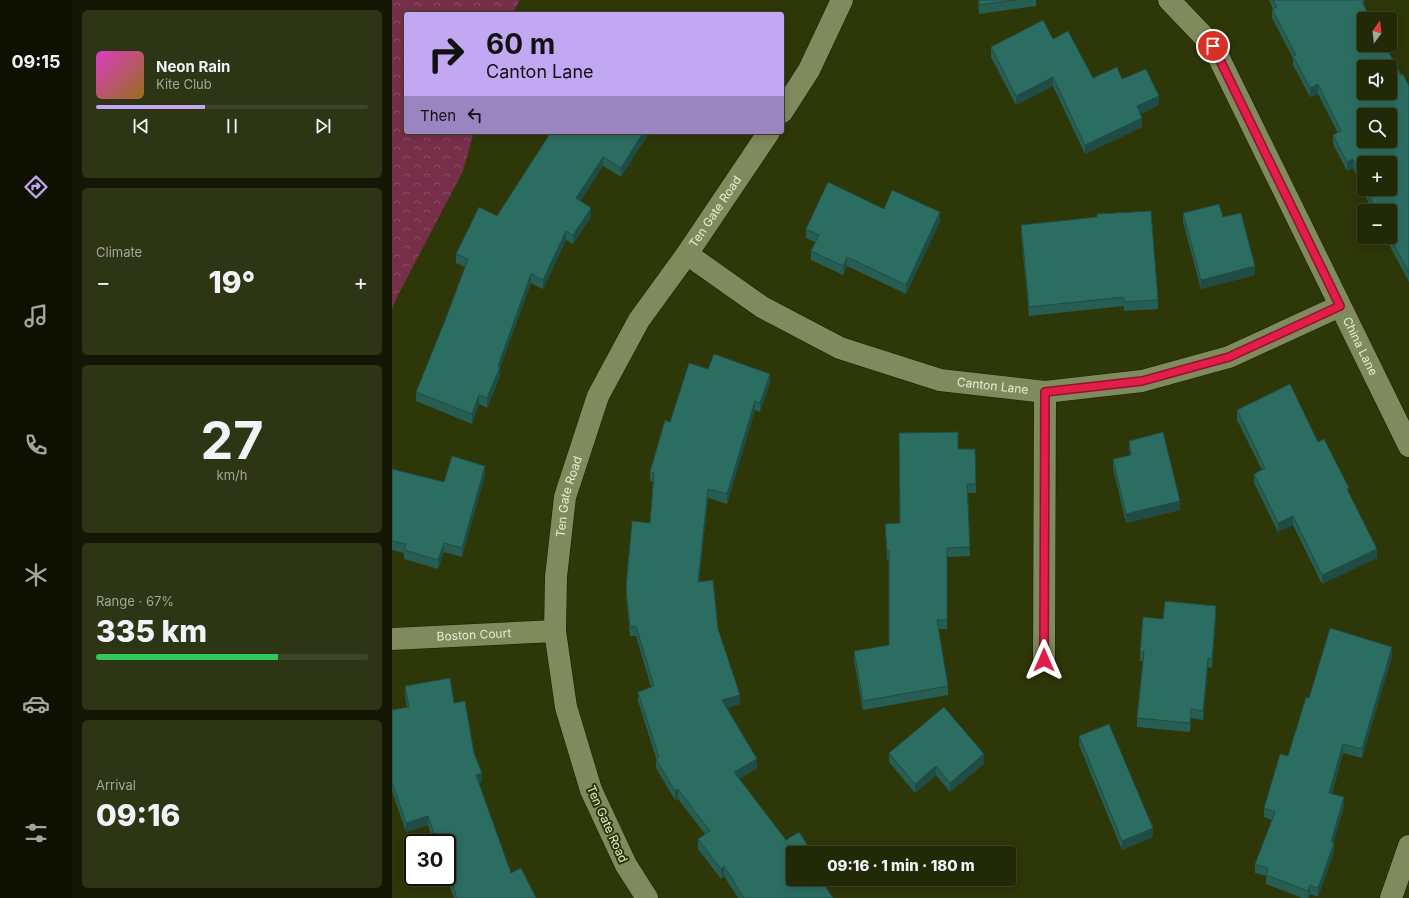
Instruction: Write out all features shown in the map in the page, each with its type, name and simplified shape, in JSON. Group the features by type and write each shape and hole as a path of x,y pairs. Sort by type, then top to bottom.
{"street":[{"path":"784,109 809,70 842,0"},
{"name":"China Lane","path":"1169,0 1213,46 1409,446"},
{"name":"Ten Gate Road","path":"647,898 626,866 591,790 566,706 555,631 556,577 565,497 598,396 639,320 687,254 768,134"},
{"name":"Canton Lane","path":"687,254 762,307 840,348 940,380 1045,392 1142,381 1229,357 1340,306"},
{"path":"1044,660 1045,392"},
{"name":"Boston Court","path":"392,639 555,631"},
{"path":"1391,898 1409,846"}],"green space":[{"path":"392,0 520,0 513,12 404,12 404,134 473,134 463,171 392,309"}],"building":[{"path":"979,0 1016,0 979,5"},
{"path":"1273,0 1364,0 1362,2 1367,12 1357,12 1357,52 1389,52 1393,60 1357,60 1357,100 1397,100 1397,68 1401,75 1403,74 1409,86 1409,273 1394,244 1397,244 1397,204 1373,204 1369,196 1397,196 1397,156 1357,156 1357,168 1353,159 1347,162 1333,135 1341,131 1318,84 1310,88 1293,56 1296,55 1272,9 1277,7"},
{"path":"1043,20 1053,39 1068,31 1093,78 1117,67 1122,79 1146,69 1159,96 1137,106 1142,118 1085,145 1053,77 1016,96 991,47"},
{"path":"550,134 643,134 621,168 603,157 576,198 591,208 573,235 566,231 543,280 531,274 498,366 500,367 487,398 479,395 472,414 416,392 468,259 456,254 479,207 497,216"},
{"path":"828,182 884,209 892,190 940,212 906,285 847,257 843,266 811,251 819,235 806,229"},
{"path":"1219,204 1223,217 1241,213 1255,266 1201,280 1183,213"},
{"path":"1151,211 1158,300 1124,302 1124,297 1029,307 1021,225 1097,217 1097,214"},
{"path":"714,354 770,374 760,403 755,401 727,494 708,489 698,582 713,580 718,629 740,695 722,700 757,759 734,772 786,840 799,832 808,846 786,846 786,886 825,886 833,898 744,898 724,866 721,869 698,839 710,831 678,789 675,791 656,759 659,757 638,692 654,686 636,626 630,627 626,587 632,521 650,523 654,473 650,472 665,420 670,422 689,363 708,369"},
{"path":"1290,384 1318,442 1324,439 1349,488 1347,489 1377,549 1322,575 1293,516 1278,523 1254,474 1265,468 1237,410"},
{"path":"958,432 958,449 975,449 976,484 967,484 970,547 947,548 947,620 937,620 948,686 863,701 854,651 889,645 889,551 887,551 885,524 900,523 899,433"},
{"path":"1163,432 1180,501 1126,514 1113,459 1131,455 1129,441"},
{"path":"452,456 485,466 462,548 444,543 438,560 404,550 406,544 392,541 392,469 444,482"},
{"path":"1165,601 1216,606 1212,659 1208,658 1203,711 1191,709 1190,723 1137,718 1144,652 1140,652 1143,617 1163,619"},
{"path":"1330,628 1392,647 1362,749 1343,744 1329,793 1344,797 1331,842 1334,843 1318,888 1310,885 1308,891 1266,875 1268,868 1255,864 1275,812 1264,808 1280,754 1288,756 1306,697 1309,698"},
{"path":"450,678 454,703 465,701 474,753 482,773 476,775 511,873 521,868 536,898 457,898 453,886 456,886 456,834 434,834 428,816 406,823 392,782 392,710 409,707 405,686"},
{"path":"944,707 984,754 950,783 936,766 915,784 889,753"},
{"path":"1109,724 1153,828 1122,841 1079,736"}],"route":[{"path":"1044,660 1045,392 1142,381 1229,357 1304,324 1340,306 1213,46"}]}
